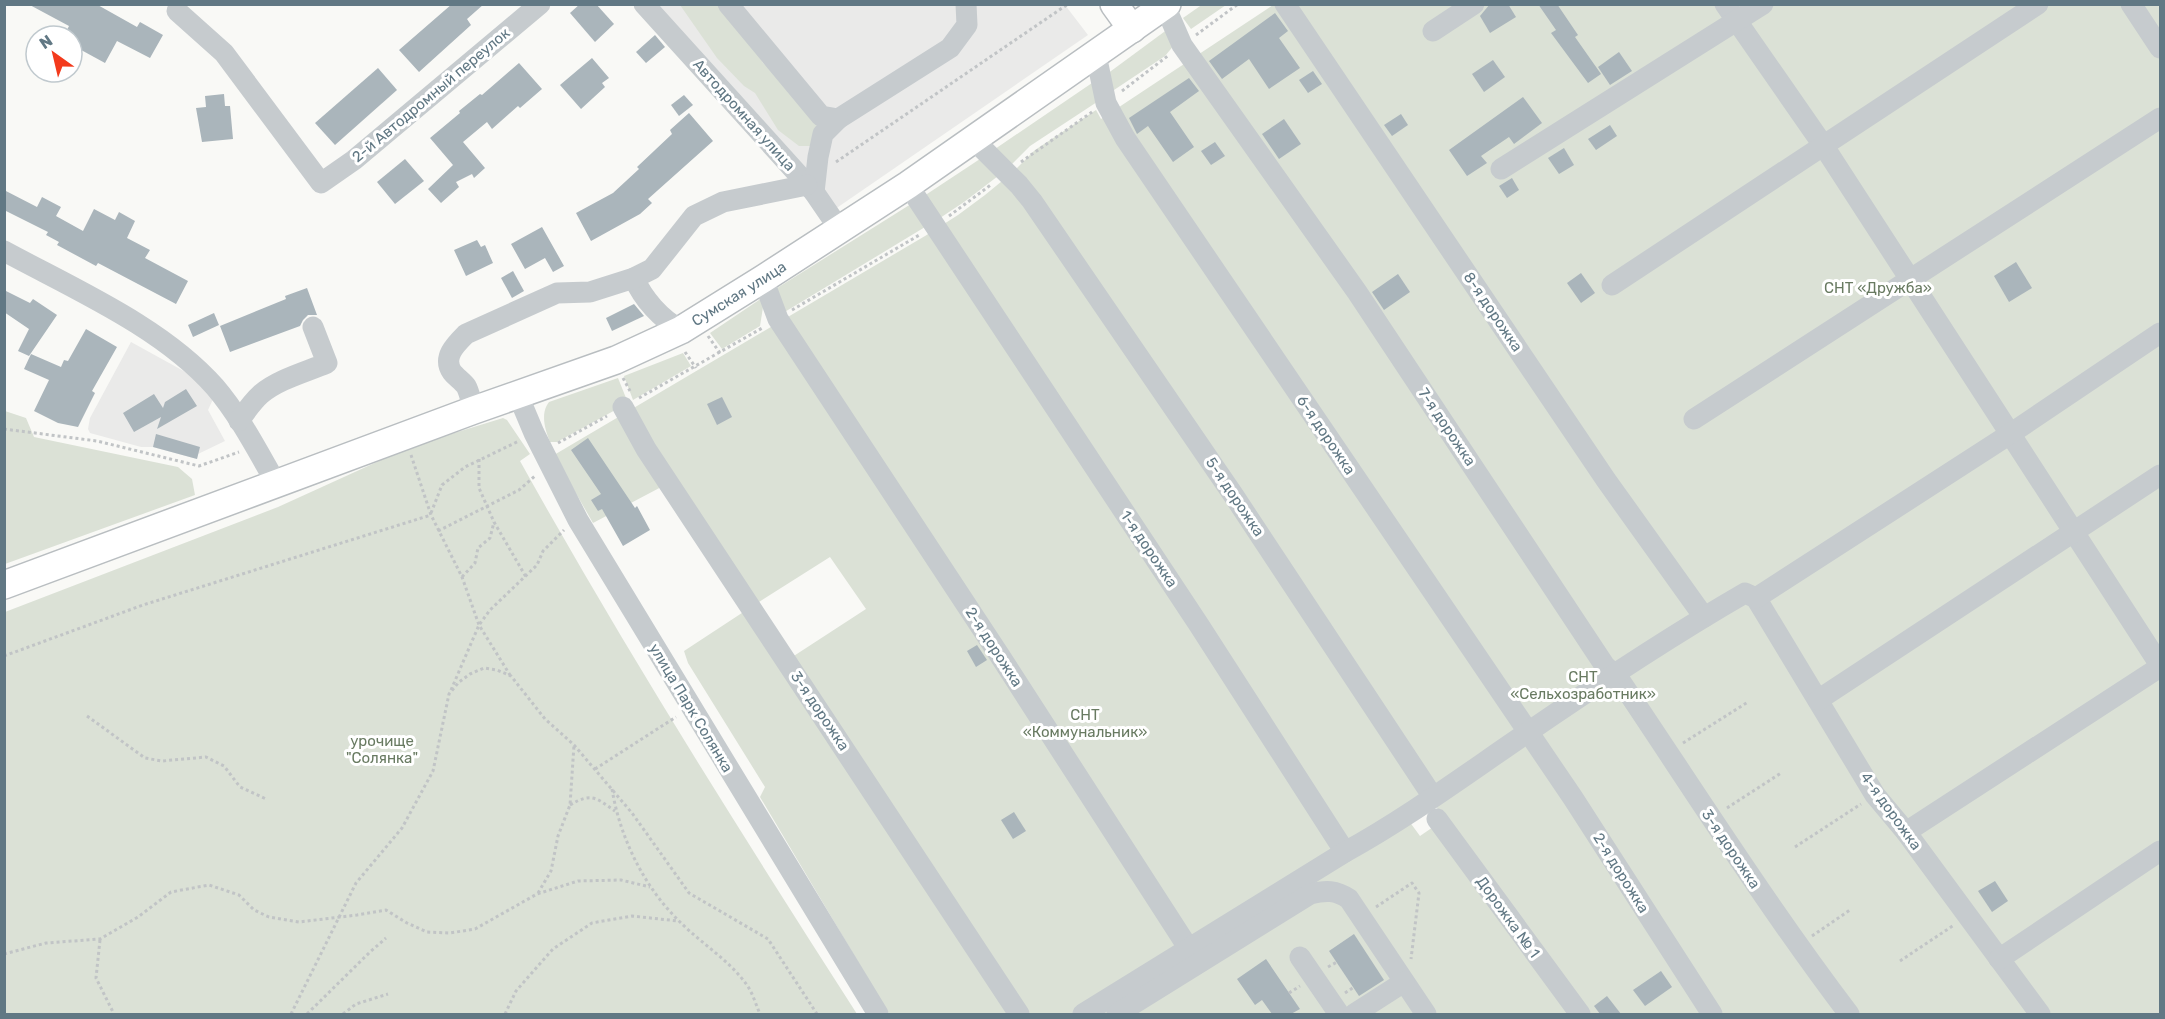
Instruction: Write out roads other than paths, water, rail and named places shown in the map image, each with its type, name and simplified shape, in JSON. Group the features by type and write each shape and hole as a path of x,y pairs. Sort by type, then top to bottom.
{"main road":[{"path":"1114,4 1132,29"},
{"name":"Сумская улица","path":"4,585 474,410 616,360 681,330 908,185 1096,55 1162,6"}],"street":[{"name":"2-й Автодромный переулок","path":"176,7 224,53 321,183 354,160 540,4"},
{"name":"Автодромная улица","path":"644,4 812,185 840,230"},
{"path":"728,4 821,116 838,119"},
{"path":"474,410 466,387 449,365 449,354 455,344 466,334 557,293 590,292 634,278 652,269 694,216 723,202 812,185 823,134 838,119 950,48 967,25 966,4"},
{"name":"8-я дорожка","path":"1285,4 1606,480 1704,617"},
{"path":"1433,31 1474,4"},
{"path":"1501,169 1731,13 1762,4"},
{"path":"1612,285 2038,4"},
{"path":"2131,4 2160,48"},
{"name":"7-я дорожка","path":"1162,6 1182,45 1357,292 1605,666 1617,677"},
{"path":"1731,13 1823,145 2160,666 1906,832"},
{"name":"6-я дорожка","path":"1096,55 1106,103 1125,138 1528,732"},
{"path":"1694,419 2160,118"},
{"name":"5-я дорожка","path":"974,140 1007,172 1032,201 1227,486 1433,797"},
{"name":"1-я дорожка","path":"908,185 1199,625 1345,852"},
{"path":"4,251 167,343 214,386 239,421 255,446 269,486"},
{"path":"634,278 639,289 667,322 681,330"},
{"name":"2-я дорожка","path":"763,279 778,319 1189,949"},
{"path":"239,421 253,401 263,392 327,363 313,327"},
{"path":"1083,1014 1345,852 1382,832 1528,732 1617,677 1704,617 1745,593 1756,598 2010,434 2160,333"},
{"name":"улица Парк Солянка","path":"518,395 578,520 690,708 878,1014"},
{"name":"3-я дорожка","path":"623,407 646,449 1019,1014"},
{"path":"1818,700 2160,475"},
{"name":"4-я дорожка","path":"1756,598 1875,795 1906,832 2040,1014"},
{"name":"3-я дорожка","path":"1617,677 1797,945 1849,1014"},
{"name":"2-я дорожка","path":"1528,732 1712,1014"},
{"name":"Дорожка № 1","path":"1437,819 1580,1014"},
{"path":"2000,960 2160,851"},
{"path":"1117,1014 1310,894 1326,890 1340,893 1349,899 1426,1014"},
{"path":"1300,957 1339,1014"},
{"path":"1354,1014 1405,984"}],"park label":[{"name":"СНТ «Дружба»","path":"1878,288"},
{"name":"СНТ «Сельхозработник»","path":"1583,686"},
{"name":"СНТ «Коммунальник»","path":"1085,724"},
{"name":"урочище \"Солянка\"","path":"382,750"}]}
